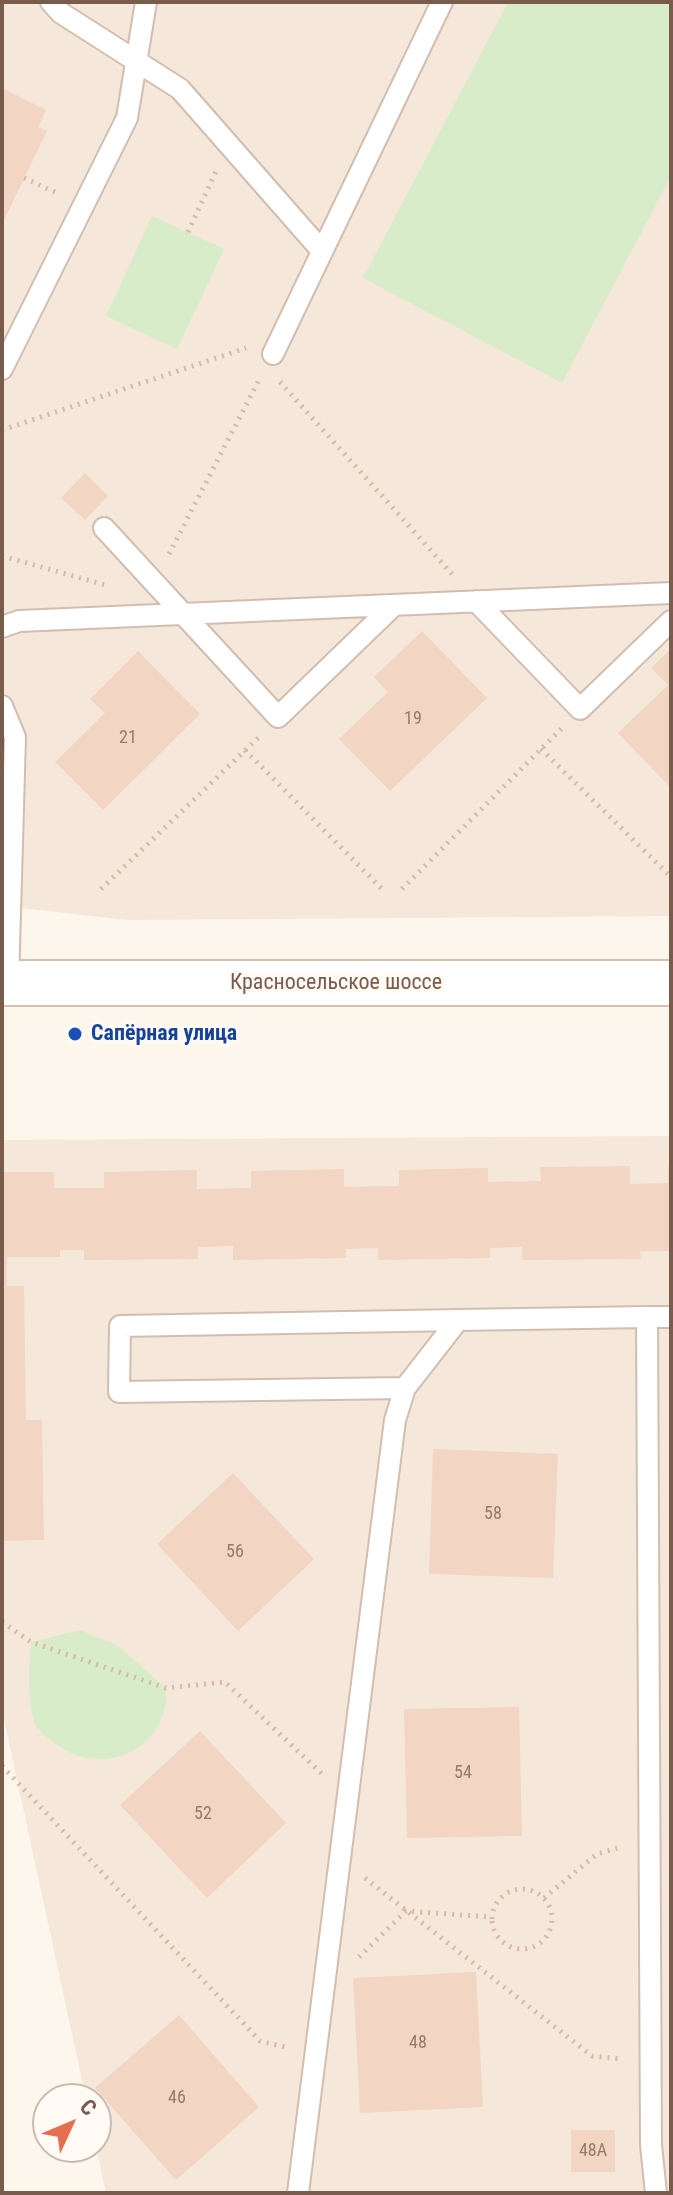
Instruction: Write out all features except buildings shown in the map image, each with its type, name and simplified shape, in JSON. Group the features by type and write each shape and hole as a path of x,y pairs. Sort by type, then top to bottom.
{"main road":[{"name":"Красносельское шоссе","path":"5,983 671,983"}],"lane":[{"path":"51,2 61,13 180,89 322,251"},
{"path":"2,369 127,118 146,2"},
{"path":"266,355 322,251 442,2"},
{"path":"104,528 278,717 394,605"},
{"path":"2,627 19,621 671,593"},
{"path":"476,601 580,709 671,621"},
{"path":"2,706 15,737 5,983"},
{"path":"647,1317 651,2145 656,2193"},
{"path":"405,1388 119,1392 120,1326 671,1317"},
{"path":"298,2193 395,1420 405,1388 458,1320"}],"path":[{"path":"188,232 228,143"},
{"path":"2,430 266,355"},
{"path":"166,559 266,355"},
{"path":"276,378 460,584"},
{"path":"2,556 123,590"},
{"path":"402,889 580,709"},
{"path":"101,889 278,717"},
{"path":"541,749 671,877"},
{"path":"245,750 382,889"},
{"path":"2,1622 31,1642 166,1688 225,1682 347,1798"},
{"path":"2,1766 260,2041"},
{"path":"544,1898 597,1854"},
{"path":"357,1872 592,2056"},
{"path":"519,1888 544,1898 550,1907 551,1926 537,1945 522,1949 506,1945 494,1931 491,1917 493,1908 506,1892 519,1888"},
{"path":"322,1992 406,1911 491,1917"}],"shaded area":[{"path":"2,2 671,2 671,916 127,920 2,906"},
{"path":"671,1136 671,2193 106,2193 99,2163 112,2163 112,2083 83,2083 2,1710 2,1140"}],"green space":[{"path":"508,2 671,2 671,176 562,383 363,278"},
{"path":"152,216 224,249 177,349 106,316"},
{"path":"80,1630 118,1646 166,1688 164,1710 157,1729 144,1743 128,1753 109,1759 89,1758 69,1752 37,1728 31,1709 31,1642"}],"place":[{"name":"Сапёрная улица","path":"75,1034"}]}
